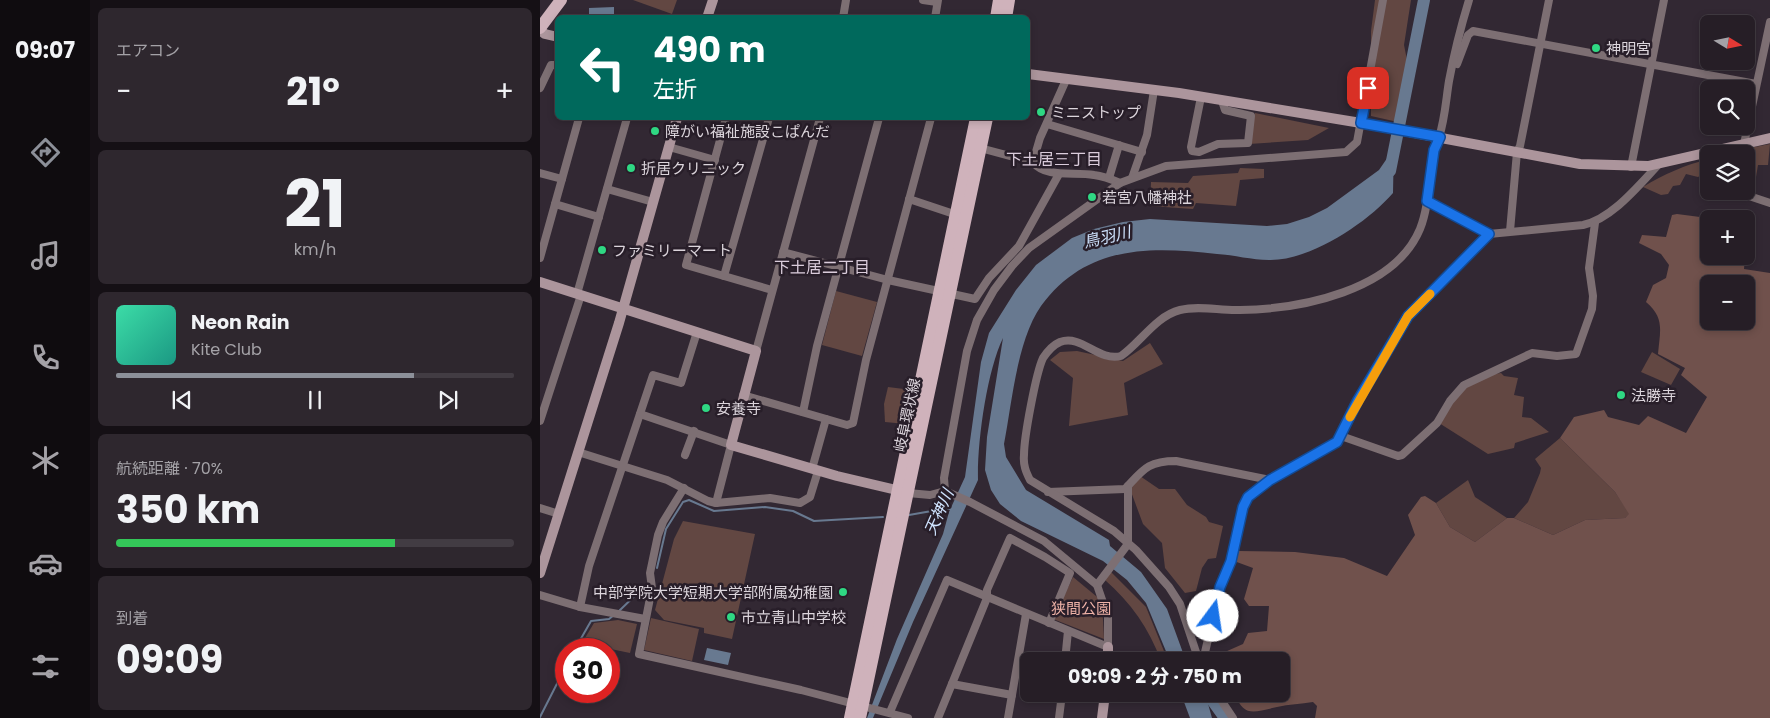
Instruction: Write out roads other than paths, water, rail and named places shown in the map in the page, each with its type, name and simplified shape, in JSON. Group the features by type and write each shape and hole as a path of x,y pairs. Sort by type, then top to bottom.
{"main road":[{"path":"540,29 562,0"},
{"path":"996,15 999,0"},
{"path":"1006,15 1009,0"},
{"name":"岐阜環状線","path":"944,293 956,215 976,120"},
{"name":"岐阜環状線","path":"860,718 860,705 944,293 987,120"},
{"name":"岐阜環状線","path":"850,718 860,705"}],"street":[{"path":"708,15 714,0"},
{"path":"844,15 846,0"},
{"path":"923,0 938,1 936,15"},
{"path":"945,491 944,478 967,351 977,320 1012,266 1029,248 1120,183 1166,166 1346,152 1357,142 1364,124 1383,0"},
{"path":"1198,652 1180,604 1169,587 1128,544 1114,531 1030,480 1025,470 1024,454 1039,371 1044,357 1051,348 1060,342 1077,342 1102,356 1112,358 1128,350 1168,316 1179,310 1195,308 1239,311 1277,308 1318,300 1375,278 1411,247 1421,227 1427,201 1434,150 1469,0"},
{"path":"1510,231 1517,152 1520,146 1549,0"},
{"path":"1630,167 1664,0"},
{"path":"1744,144 1770,22"},
{"path":"540,29 545,34 555,36"},
{"path":"1450,78 1468,35 1473,32 1756,84"},
{"path":"540,88 548,68 551,65 555,66"},
{"path":"1030,74 1200,97 1437,136 1580,164 1630,167 1659,164 1700,156"},
{"path":"1033,162 1066,80"},
{"path":"1132,178 1142,152 1154,90"},
{"path":"1200,97 1192,151 1199,152 1218,144 1248,143 1251,116 1225,110 1222,101"},
{"path":"540,258 578,120"},
{"path":"540,422 579,294 598,218 626,120"},
{"path":"540,573 622,309 676,120"},
{"path":"725,120 686,261 689,266 772,290"},
{"path":"724,276 768,120"},
{"path":"716,503 743,395 819,120"},
{"path":"803,412 818,346 878,120"},
{"path":"743,395 847,425 853,423 888,280 930,120"},
{"path":"1047,124 1142,152"},
{"path":"1741,145 1770,138"},
{"path":"1109,178 1119,145"},
{"path":"669,147 714,160"},
{"path":"980,148 1033,162 1036,166 1058,174 1078,173 1109,178 1120,183"},
{"path":"1427,201 1489,234 1595,223 1611,212 1659,164"},
{"path":"540,173 562,179"},
{"path":"783,252 888,280 975,299 989,278 1019,246 1058,174"},
{"path":"607,189 653,202"},
{"path":"1755,198 1770,203"},
{"path":"910,199 956,215"},
{"path":"555,204 598,218"},
{"path":"1341,436 1398,456 1402,455 1437,423 1450,401 1464,385 1532,353 1557,356 1576,354 1592,309 1594,296 1589,268 1595,223"},
{"path":"1203,652 1220,587 1231,561 1243,507 1248,497 1270,480 1328,449 1337,442 1358,400 1408,316 1489,234"},
{"path":"540,282 756,351"},
{"path":"580,607 589,566 653,375 681,383 697,332"},
{"path":"640,414 815,470 903,492 930,495 945,491 970,502 1044,541 1099,583 1108,617 1108,652"},
{"path":"578,452 667,480 716,503 770,498 800,503 810,497 826,419"},
{"path":"685,455 694,431"},
{"path":"1047,492 1125,489 1138,472 1160,461 1176,461 1270,480"},
{"path":"1099,583 1128,544 1128,486"},
{"path":"684,488 663,522 658,535 650,573 652,588 638,650 641,656 888,711 908,718"},
{"path":"540,508 558,514"},
{"path":"938,718 987,598 987,590 1010,538 1070,573 1049,623"},
{"path":"888,711 946,580 1108,647"},
{"path":"540,595 580,607 645,619"},
{"path":"1008,718 1026,614"},
{"path":"1066,652 1068,631"},
{"path":"952,684 1012,696"},
{"path":"1059,718 1061,702"},
{"path":"1102,718 1104,702"},
{"path":"1222,702 1233,718"}],"water":[{"path":"614,7 614,15 589,15 589,8"},
{"path":"1394,141 1393,193 1382,205 1353,228 1319,247 1285,259 1269,260 1192,251 1143,251 1120,254 1078,271 1059,286 1041,306 1026,336 1017,372 1004,444 1006,457 1026,490 1109,540 1110,546 1141,572 1167,609 1183,652 1166,652 1146,603 1127,580 1103,561 1021,521 1000,504 991,490 985,470 987,437 1003,338 992,369 984,407 979,446 978,480 913,622 873,718 867,718 897,639 943,534 949,512 965,477 981,362 989,333 1016,290 1036,265 1072,238 1094,229 1123,222 1150,219 1267,226 1287,224 1309,217 1327,208 1379,170 1390,154"},
{"path":"707,648 731,653 728,665 704,660"},
{"path":"1184,702 1208,702 1212,718 1190,718"}],"waterway":[{"name":"鳥羽川","path":"1390,171 1424,0"},
{"path":"657,568 666,529 683,502 689,500 714,511 765,507 793,511 814,521 883,517"},
{"name":"天神川","path":"909,515 953,509"},
{"path":"618,612 646,585"},
{"path":"581,638 591,621 609,619 614,615"},
{"path":"540,717 555,688"},
{"path":"1213,702 1225,718"}],"place":[{"name":"神明宮","path":"1596,48"},
{"name":"ミニストップ","path":"1041,112"},
{"name":"障がい福祉施設こぱんだ","path":"655,131"},
{"name":"折居クリニック","path":"631,168"},
{"name":"若宮八幡神社","path":"1092,197"},
{"name":"ファミリーマート","path":"602,250"},
{"name":"法勝寺","path":"1621,395"},
{"name":"安養寺","path":"706,408"},
{"name":"中部学院大学短期大学部附属幼稚園","path":"843,592"},
{"name":"市立青山中学校","path":"731,617"}],"district":[{"name":"下土居三丁目","path":"1054,159"},
{"name":"下土居二丁目","path":"822,267"}],"park label":[{"name":"狭間公園","path":"1081,608"}]}
